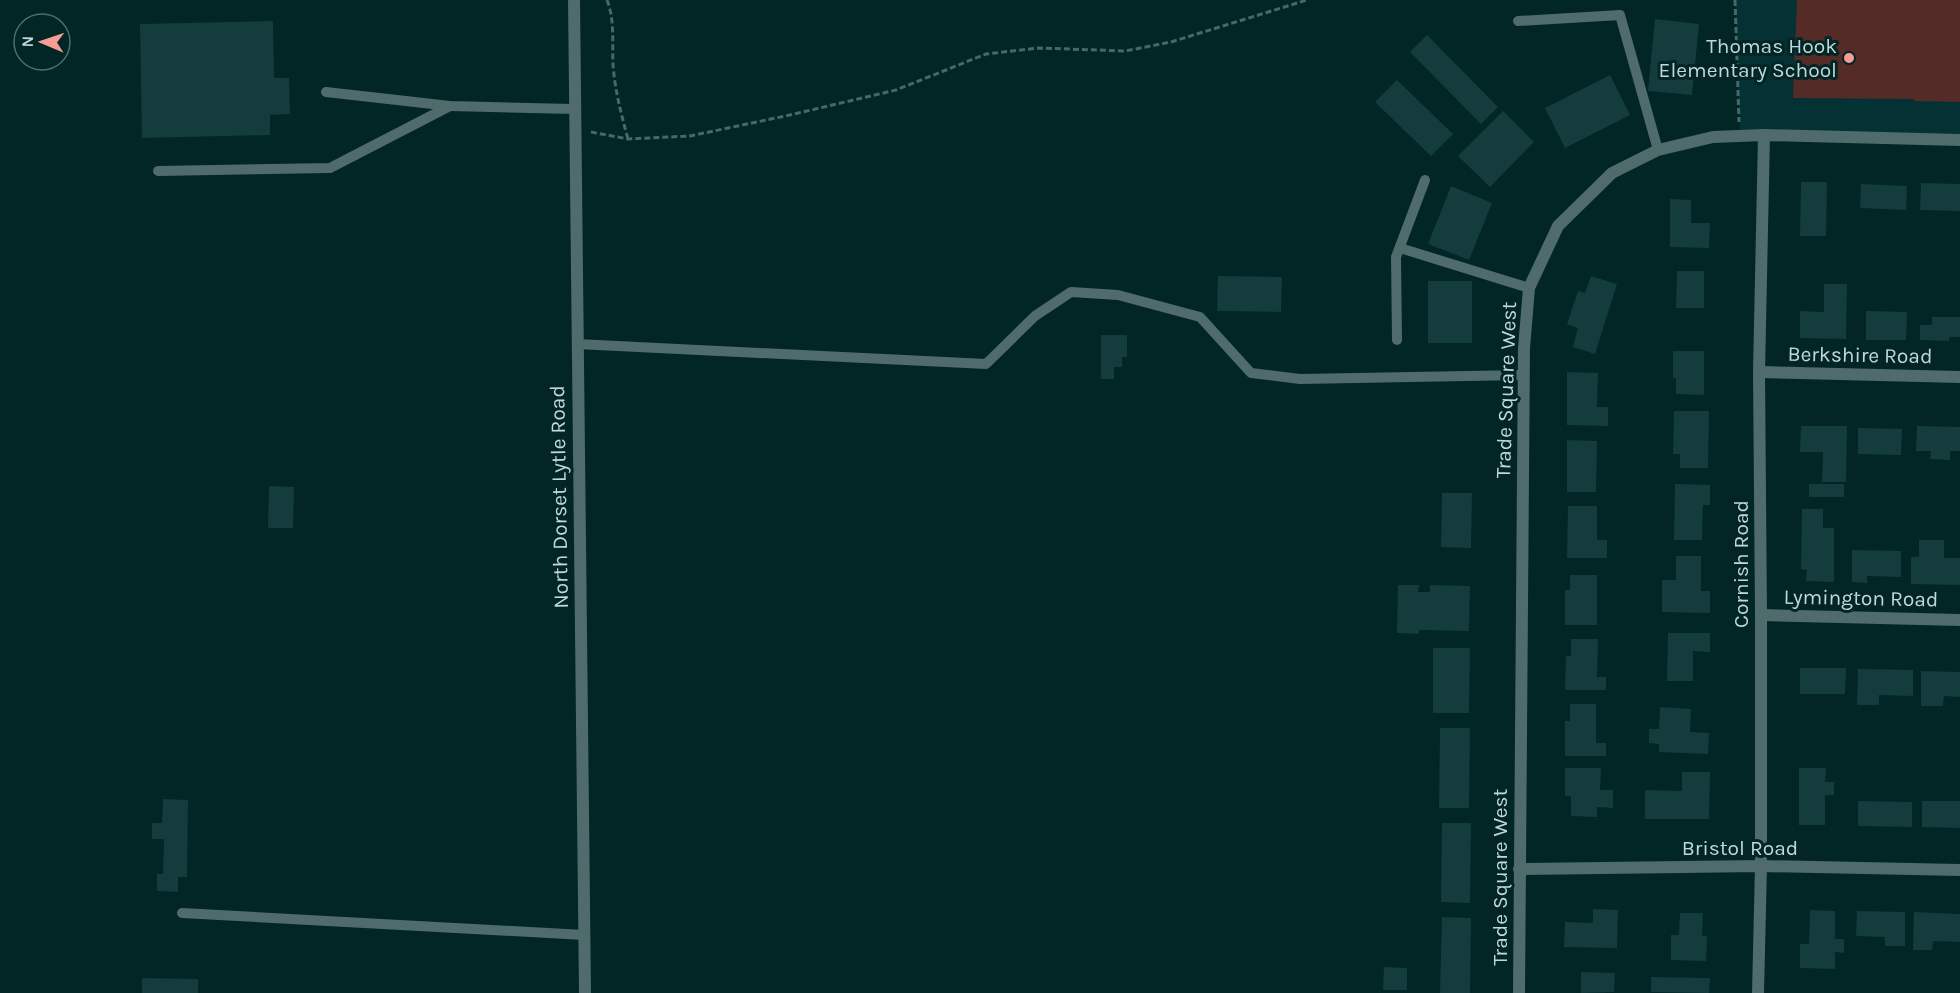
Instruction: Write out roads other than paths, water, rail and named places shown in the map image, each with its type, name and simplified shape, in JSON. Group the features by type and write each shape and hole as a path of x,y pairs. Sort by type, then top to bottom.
{"street":[{"name":"North Dorset Lytle Road","path":"574,0 585,993"},
{"name":"Trade Square West","path":"1519,993 1524,348 1529,288 1558,226 1612,173 1658,150 1713,137 1764,135 1960,140"},
{"name":"Cornish Road","path":"1758,993 1761,866 1759,372 1764,135"},
{"name":"Berkshire Road","path":"1759,372 1960,377"},
{"name":"Lymington Road","path":"1761,615 1960,620"},
{"name":"Bristol Road","path":"1519,869 1761,866 1960,870"}],"lane":[{"path":"1518,21 1620,15 1658,150"},
{"path":"326,92 450,106 574,109"},
{"path":"158,171 330,168 450,106"},
{"path":"1397,340 1396,257 1425,180"},
{"path":"1400,248 1529,288"},
{"path":"577,344 986,364 1035,316 1071,292 1118,295 1200,317 1251,374 1299,379 1523,375"},
{"path":"182,913 584,935"}],"place":[{"name":"Thomas Hook Elementary School","path":"1849,58"}]}
